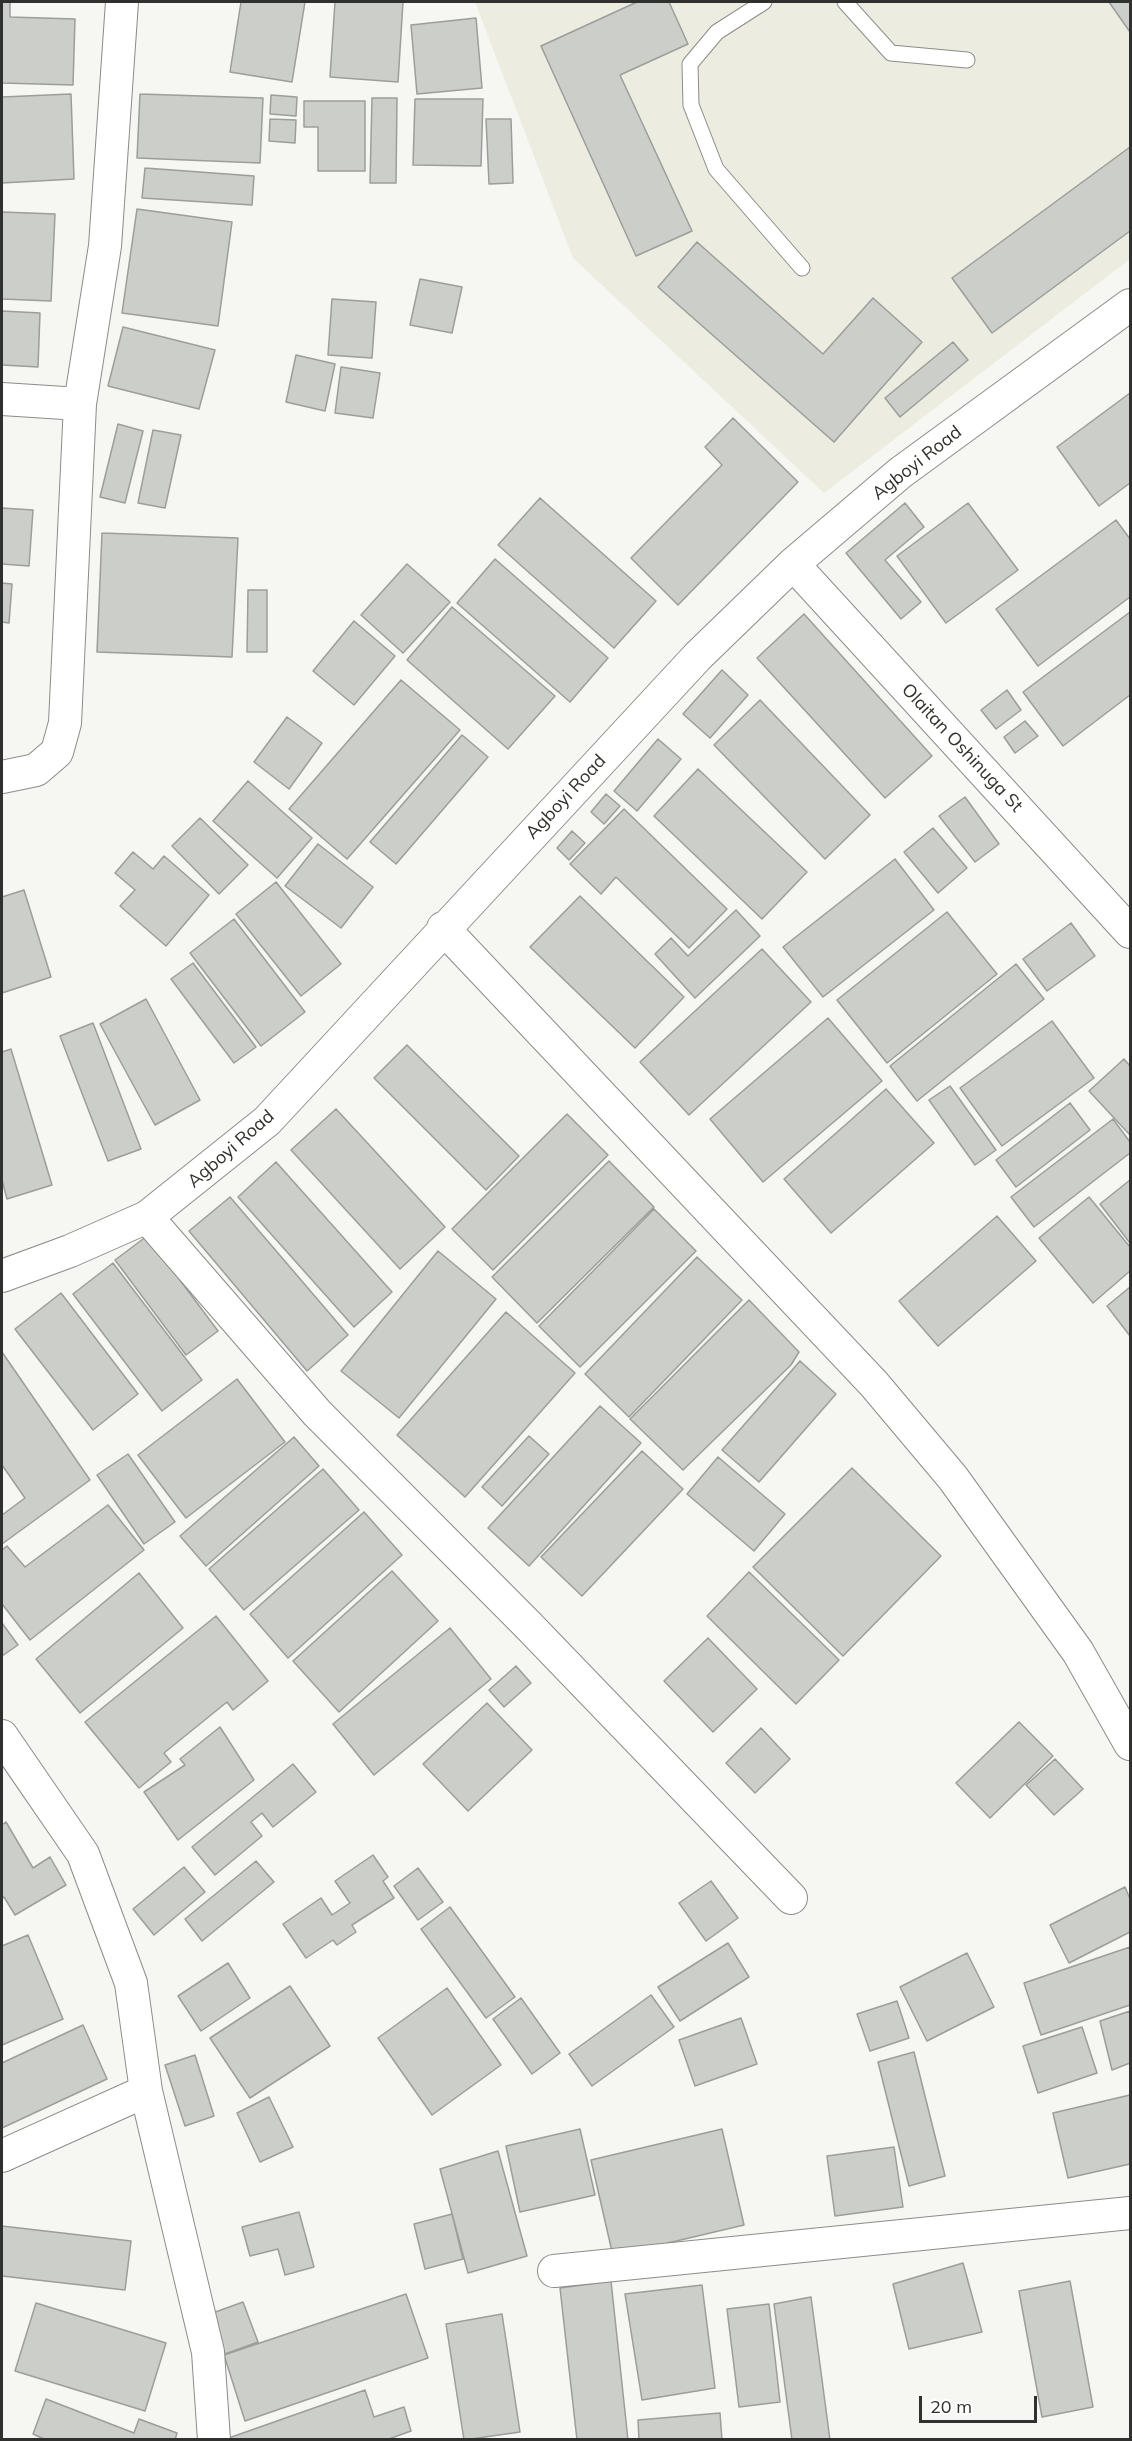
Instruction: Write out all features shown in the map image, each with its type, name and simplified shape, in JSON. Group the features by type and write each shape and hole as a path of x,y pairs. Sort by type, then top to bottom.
{"street":[{"path":"2,777 36,770 57,752 65,723 80,404 105,246 122,2"},
{"name":"Agboyi Road","path":"2,1276 70,1251 147,1217 267,1121 443,928 698,656 793,564 900,473 1131,306"},
{"path":"2,399 80,404"},
{"name":"Olaitan Oshinuga St","path":"793,564 1131,932"},
{"path":"443,928 874,1384 953,1478 1078,1652 1131,1744"},
{"path":"147,1217 317,1413 528,1625 791,1898"},
{"path":"2,1736 83,1854 131,1983 146,2091 208,2352 214,2439"},
{"path":"2,2156 146,2091"},
{"path":"554,2271 1131,2213"}],"lane":[{"path":"764,2 717,32 690,64 691,105 716,169 802,268"},
{"path":"844,2 891,53 967,60"}],"shaded area":[{"path":"475,2 1130,2 1130,259 824,493 573,258"}],"building":[{"path":"2,2 10,2 10,17 75,19 73,85 2,83"},
{"path":"241,2 305,2 292,82 230,72"},
{"path":"335,2 403,2 398,82 330,77"},
{"path":"637,2 669,2 688,44 620,75 692,231 636,256 541,46"},
{"path":"1109,2 1130,2 1130,32"},
{"path":"476,18 482,88 417,94 411,25"},
{"path":"71,94 74,179 2,183 2,97"},
{"path":"140,94 263,98 260,163 137,158"},
{"path":"271,95 297,97 296,116 270,114"},
{"path":"372,98 397,98 396,183 370,183"},
{"path":"415,99 483,99 481,166 413,165"},
{"path":"304,101 365,101 365,171 318,171 318,127 304,127"},
{"path":"270,119 296,120 295,143 269,141"},
{"path":"486,119 511,119 513,183 489,184"},
{"path":"1130,147 1130,231 992,333 952,278"},
{"path":"145,168 254,176 252,205 142,198"},
{"path":"137,209 232,222 218,326 122,313"},
{"path":"2,212 55,214 51,301 2,299"},
{"path":"697,242 823,354 873,298 922,342 834,442 658,287"},
{"path":"420,279 462,287 452,333 410,325"},
{"path":"332,299 376,302 372,358 328,355"},
{"path":"2,311 40,313 38,367 2,365"},
{"path":"123,327 215,350 199,409 108,386"},
{"path":"953,342 968,360 900,417 885,398"},
{"path":"296,355 335,364 325,411 286,402"},
{"path":"341,367 380,373 373,418 335,413"},
{"path":"1130,393 1130,483 1099,506 1057,447"},
{"path":"733,418 798,482 678,605 631,558 722,465 705,447"},
{"path":"118,424 143,431 125,503 100,497"},
{"path":"153,430 181,435 165,508 138,503"},
{"path":"540,498 656,601 614,648 498,545"},
{"path":"905,503 924,527 885,560 921,602 901,619 846,553"},
{"path":"968,503 1018,570 946,623 897,556"},
{"path":"2,508 33,510 29,566 2,564"},
{"path":"1116,520 1130,539 1130,597 1038,666 996,609"},
{"path":"102,533 238,538 232,657 97,652"},
{"path":"495,559 608,658 570,702 457,603"},
{"path":"407,564 450,602 403,653 361,615"},
{"path":"2,583 12,584 9,623 2,622"},
{"path":"248,590 267,590 267,652 247,652"},
{"path":"452,607 555,696 508,749 407,660"},
{"path":"1130,612 1130,695 1063,746 1023,692"},
{"path":"804,614 932,756 885,798 757,658"},
{"path":"354,621 395,656 354,705 313,671"},
{"path":"722,670 748,695 710,738 683,714"},
{"path":"401,680 460,730 347,859 289,809"},
{"path":"1007,690 1021,710 996,729 981,710"},
{"path":"760,700 870,815 825,859 714,745"},
{"path":"287,717 322,743 289,789 254,762"},
{"path":"1025,721 1038,736 1015,753 1004,737"},
{"path":"462,735 488,757 396,864 370,842"},
{"path":"658,739 681,759 637,811 614,791"},
{"path":"698,769 807,872 762,919 654,816"},
{"path":"248,781 312,838 277,878 213,821"},
{"path":"606,794 620,806 604,824 591,812"},
{"path":"965,797 999,844 975,862 939,816"},
{"path":"624,809 727,909 689,948 616,877 601,894 570,864"},
{"path":"200,818 248,865 219,894 172,846"},
{"path":"933,828 967,868 938,893 904,852"},
{"path":"572,831 585,843 569,860 557,848"},
{"path":"318,844 373,887 341,928 285,886"},
{"path":"133,852 153,869 164,856 209,895 166,946 120,906 135,890 115,873"},
{"path":"895,859 934,910 823,997 783,947"},
{"path":"276,882 341,964 301,996 236,914"},
{"path":"24,890 51,977 2,993 2,897"},
{"path":"580,896 684,997 635,1048 530,947"},
{"path":"736,910 760,936 695,998 655,954 671,938 688,956"},
{"path":"947,912 997,974 887,1063 837,1000"},
{"path":"234,919 305,1012 261,1046 190,953"},
{"path":"1071,923 1095,956 1047,991 1023,959"},
{"path":"762,949 811,1002 689,1115 640,1062"},
{"path":"193,963 256,1047 234,1063 171,979"},
{"path":"1016,964 1044,999 917,1101 890,1066"},
{"path":"146,999 200,1100 155,1125 100,1024"},
{"path":"828,1018 882,1081 763,1182 710,1119"},
{"path":"1052,1021 1094,1078 1002,1146 960,1088"},
{"path":"93,1023 141,1149 108,1161 60,1036"},
{"path":"407,1045 519,1156 486,1190 374,1078"},
{"path":"11,1049 52,1185 7,1199 2,1180 2,1052"},
{"path":"1124,1059 1130,1066 1130,1135 1089,1091"},
{"path":"950,1086 996,1150 975,1165 929,1100"},
{"path":"886,1089 934,1143 831,1233 784,1179"},
{"path":"1070,1103 1090,1130 1016,1187 996,1160"},
{"path":"336,1109 445,1227 400,1269 291,1150"},
{"path":"567,1114 608,1155 493,1270 452,1229"},
{"path":"1113,1119 1130,1142 1130,1153 1034,1227 1011,1197"},
{"path":"609,1161 654,1207 537,1323 492,1277"},
{"path":"276,1162 392,1292 354,1327 238,1197"},
{"path":"1130,1180 1130,1243 1100,1204"},
{"path":"230,1197 348,1335 307,1371 189,1231"},
{"path":"1089,1197 1130,1247 1130,1271 1093,1303 1039,1238"},
{"path":"654,1209 696,1251 580,1367 539,1326"},
{"path":"997,1216 1036,1261 938,1346 899,1301"},
{"path":"147,1236 218,1331 186,1355 115,1260"},
{"path":"438,1251 496,1299 399,1418 341,1371"},
{"path":"697,1257 742,1300 629,1417 585,1374"},
{"path":"113,1263 202,1380 162,1411 73,1294"},
{"path":"1130,1287 1130,1336 1107,1306"},
{"path":"61,1293 138,1394 93,1430 15,1329"},
{"path":"749,1300 799,1352 791,1365 683,1470 630,1419"},
{"path":"506,1312 575,1373 465,1497 397,1435"},
{"path":"2,1352 90,1480 2,1544 2,1515 25,1498 2,1465"},
{"path":"800,1361 836,1394 759,1482 722,1450"},
{"path":"237,1379 285,1442 186,1518 138,1455"},
{"path":"600,1406 641,1443 529,1566 488,1528"},
{"path":"529,1436 549,1454 502,1506 482,1487"},
{"path":"294,1437 319,1466 206,1566 180,1536"},
{"path":"642,1451 683,1489 582,1596 541,1557"},
{"path":"128,1454 175,1522 144,1544 97,1475"},
{"path":"718,1457 785,1514 754,1551 687,1494"},
{"path":"852,1468 941,1556 843,1656 753,1567"},
{"path":"323,1469 359,1510 244,1610 209,1569"},
{"path":"108,1505 144,1550 30,1640 2,1604 2,1550 7,1546 25,1567"},
{"path":"364,1512 402,1555 288,1658 250,1614"},
{"path":"392,1571 438,1621 339,1712 293,1661"},
{"path":"749,1572 839,1660 796,1704 707,1616"},
{"path":"139,1573 183,1628 80,1713 36,1659"},
{"path":"216,1616 268,1681 233,1710 227,1702 164,1753 171,1762 139,1788 85,1722"},
{"path":"2,1623 18,1645 2,1656"},
{"path":"450,1628 491,1679 374,1775 333,1724"},
{"path":"708,1638 757,1689 713,1732 664,1681"},
{"path":"516,1666 531,1683 504,1707 489,1690"},
{"path":"487,1703 532,1750 468,1811 423,1764"},
{"path":"1019,1722 1053,1756 990,1818 956,1783"},
{"path":"220,1727 254,1780 178,1840 144,1792 185,1765 180,1759"},
{"path":"761,1728 790,1759 755,1793 726,1763"},
{"path":"1055,1759 1083,1789 1054,1815 1026,1785"},
{"path":"293,1764 316,1792 273,1827 262,1813 251,1822 262,1836 215,1875 192,1847"},
{"path":"6,1822 33,1868 50,1857 66,1885 15,1915 4,1897 2,1898 2,1825"},
{"path":"373,1855 388,1877 383,1881 394,1898 352,1925 356,1932 337,1945 333,1940 306,1958 283,1924 321,1898 332,1915 350,1903 335,1881"},
{"path":"256,1861 274,1882 202,1941 185,1919"},
{"path":"184,1867 205,1892 154,1935 133,1909"},
{"path":"418,1868 443,1902 418,1920 394,1886"},
{"path":"711,1881 738,1918 706,1941 679,1903"},
{"path":"1125,1887 1130,1899 1130,1932 1069,1963 1050,1925"},
{"path":"450,1907 515,1997 486,2018 421,1929"},
{"path":"28,1935 63,2019 2,2045 2,1946"},
{"path":"728,1943 749,1977 680,2021 658,1987"},
{"path":"1130,1947 1130,2005 1041,2035 1024,1983"},
{"path":"967,1953 994,2007 927,2041 900,1987"},
{"path":"228,1963 250,1998 201,2031 178,1996"},
{"path":"290,1986 330,2046 250,2098 210,2038"},
{"path":"447,1988 501,2065 432,2115 378,2038"},
{"path":"651,1995 674,2027 592,2086 569,2054"},
{"path":"521,1998 560,2053 532,2074 493,2019"},
{"path":"897,2001 909,2038 870,2051 857,2014"},
{"path":"1130,2011 1130,2063 1112,2070 1100,2021"},
{"path":"741,2018 757,2064 695,2086 679,2040"},
{"path":"83,2025 107,2079 2,2128 2,2063"},
{"path":"1082,2027 1097,2073 1038,2093 1023,2046"},
{"path":"914,2052 945,2176 909,2186 878,2062"},
{"path":"195,2055 214,2116 185,2126 165,2065"},
{"path":"1130,2095 1130,2164 1068,2178 1053,2113"},
{"path":"269,2097 293,2147 260,2162 237,2113"},
{"path":"580,2129 595,2195 520,2212 506,2146"},
{"path":"722,2129 744,2225 613,2256 591,2160"},
{"path":"894,2147 903,2207 835,2216 827,2156"},
{"path":"498,2151 527,2256 468,2273 440,2169"},
{"path":"299,2212 314,2267 285,2275 278,2249 250,2256 242,2227"},
{"path":"452,2214 463,2259 425,2269 414,2224"},
{"path":"2,2226 131,2241 125,2290 2,2276"},
{"path":"963,2263 982,2332 909,2349 893,2284"},
{"path":"611,2281 628,2440 577,2440 560,2288"},
{"path":"1070,2281 1093,2407 1042,2417 1019,2291"},
{"path":"702,2285 715,2388 642,2400 625,2294"},
{"path":"406,2294 428,2358 245,2421 224,2355"},
{"path":"811,2297 830,2440 792,2440 774,2304"},
{"path":"243,2302 258,2342 225,2354 210,2314"},
{"path":"36,2303 166,2343 145,2411 15,2371"},
{"path":"769,2304 780,2402 739,2407 727,2309"},
{"path":"502,2314 520,2432 464,2440 446,2324"},
{"path":"365,2390 374,2417 404,2407 411,2431 386,2440 223,2440"},
{"path":"46,2399 134,2433 139,2419 177,2433 175,2440 46,2440 33,2434"},
{"path":"720,2413 722,2440 639,2440 638,2420"}]}
